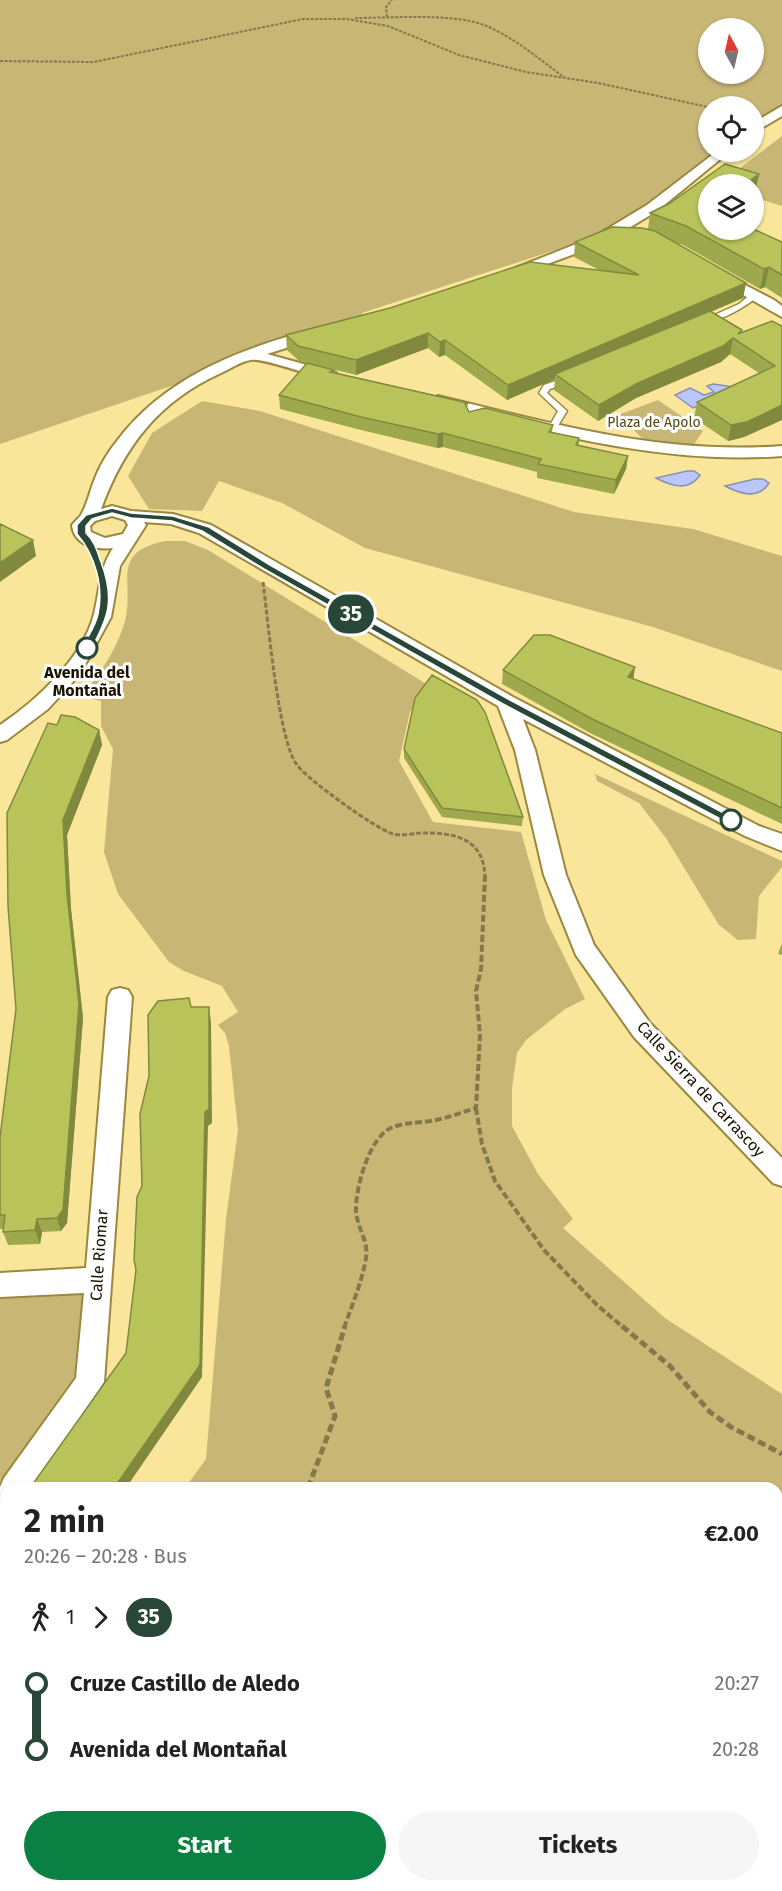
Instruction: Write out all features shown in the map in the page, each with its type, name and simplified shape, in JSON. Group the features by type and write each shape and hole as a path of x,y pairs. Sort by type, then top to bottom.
{"street":[{"path":"764,122 782,110"},
{"path":"492,280 606,235 652,208 710,162"},
{"path":"606,235 630,236"},
{"path":"706,268 782,313"},
{"path":"105,585 89,541 82,534 81,525 89,517 105,472 130,431 168,397 202,375 252,355 329,330"},
{"path":"252,355 348,380"},
{"path":"427,399 649,447 736,455 782,452"},
{"path":"0,735 38,711 78,665 103,616 105,585 113,558 132,536 137,525 112,492 105,472"},
{"path":"89,517 112,511 173,519 206,529 267,567 506,702 752,831 782,843"},
{"path":"89,541 110,544 132,536 206,529"},
{"name":"Calle Sierra de Carrascoy","path":"506,702 525,750 555,875 584,949 642,1030 782,1175"},
{"name":"Calle Riomar","path":"18,1482 90,1382 96,1280 120,997"},
{"path":"0,1286 96,1280"}],"lane":[{"path":"698,324 742,306 754,296"},
{"path":"553,427 563,411 543,393 547,387 580,374"}],"path":[{"path":"387,17 386,7 392,0"},
{"path":"0,61 94,62 303,19 387,17 446,19 482,24 513,39 565,78"},
{"path":"346,19 388,26 459,55 526,72 698,105"},
{"path":"267,567 262,584 275,656 285,737 296,764 321,788 394,834 432,833 458,837 475,845 480,852 485,873 485,894 481,969 476,991 480,1035 476,1108 482,1144 495,1180 544,1250 597,1305 670,1366 710,1412 731,1427 782,1454"},
{"path":"310,1482 335,1416 328,1399 328,1375 363,1276 367,1245 358,1223 356,1208 362,1172 368,1157 382,1134 392,1127 437,1119 476,1108"}],"green space":[{"path":"0,0 782,0 782,110 764,122 764,96 698,96 698,162 710,162 629,226 362,313 363,321 0,444"},
{"path":"782,136 782,206 764,200 764,174 735,172 748,162 764,162 764,150"},
{"name":"Plaza de Apolo","path":"658,400 703,431 692,447 645,441 618,415"},
{"path":"202,401 260,411 574,512 693,529 782,556 782,671 653,627 365,548 282,503 219,481 202,511 149,509 128,476 152,433"},
{"path":"165,541 185,541 208,550 428,685 410,712 399,761 433,822 521,832 546,920 585,999 565,1009 526,1040 517,1053 512,1088 512,1126 538,1174 573,1219 563,1228 665,1318 782,1394 782,1482 189,1482 206,1459 226,1219 238,1130 229,1046 225,1033 218,1025 238,1012 222,986 184,971 169,962 118,894 104,852 113,749 101,726 101,701 89,698 95,690 89,687 110,656 125,621 130,561 148,546"},
{"path":"595,774 782,861 782,867 759,896 756,939 738,940 719,925 666,838 639,803 597,781"},
{"path":"91,1288 79,1370 0,1481 0,1291"}],"water":[{"path":"713,384 734,387 723,396 693,408 675,395 690,388 704,395 714,392 707,386"},
{"path":"694,471 700,475 691,484 685,486 674,485 656,478"},
{"path":"763,479 769,483 755,494 743,493 725,486"}],"building":[{"path":"725,164 759,174 711,174"},
{"path":"698,183 698,233 650,213 670,203"},
{"path":"612,227 655,231 746,283 508,385 445,340 440,342 428,333 356,360 298,346 286,335 390,308 530,262 639,275 575,242"},
{"path":"764,234 782,242 782,275 769,267 764,269 711,240 764,240"},
{"path":"710,311 742,330 738,334 772,321 782,326 782,405 747,422 731,425 697,402 775,366 733,338 723,346 638,383 599,405 555,374"},
{"path":"307,363 334,370 330,372 468,403 465,404 469,412 485,408 553,425 549,432 579,438 576,445 628,456 616,480 538,464 541,459 443,433 438,434 361,417 279,395"},
{"path":"0,524 33,540 0,563"},
{"path":"534,635 550,635 635,667 628,677 782,733 782,808 592,719 503,670"},
{"path":"432,675 477,700 485,712 523,817 442,808 404,749 415,698"},
{"path":"61,715 75,717 99,730 63,820 67,894 79,1004 63,1210 57,1218 37,1219 35,1230 3,1232 5,1215 0,1215 0,1137 16,1009 8,906 7,813 48,723 57,725"},
{"path":"189,998 191,1007 209,1007 209,1109 205,1112 200,1365 118,1482 34,1482 126,1353 136,1270 134,1260 137,1197 142,1186 140,1114 149,1076 148,1015 158,1001"}],"bus line":[{"name":"35","path":"87,648 103,616 105,585 89,541 82,534 81,525 89,517 112,511 124,512 131,516 173,519 206,529 267,567 506,702 731,820"}],"place":[{"name":"Avenida del Montañal","path":"87,648"}]}
